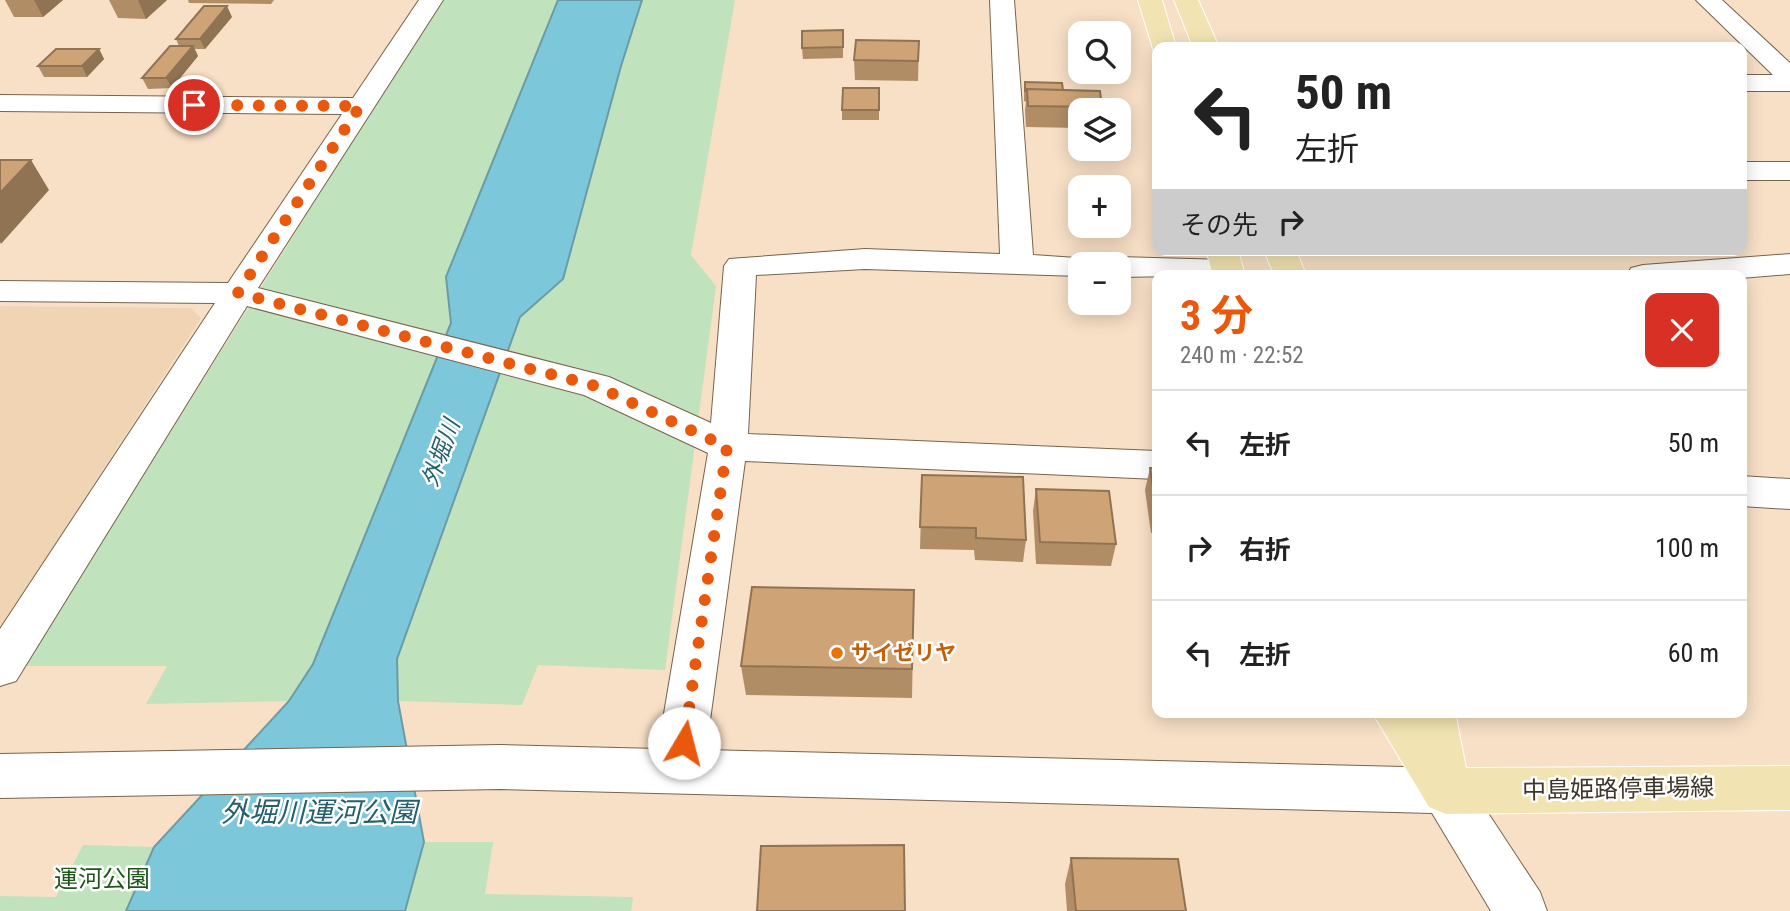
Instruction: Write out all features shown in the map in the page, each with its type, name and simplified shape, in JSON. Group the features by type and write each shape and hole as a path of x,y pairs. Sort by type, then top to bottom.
{"main road":[{"path":"1150,0 1162,42"},
{"path":"1186,0 1204,42"},
{"path":"1399,718 1446,791"},
{"path":"1433,718 1446,791"},
{"name":"中島姫路停車場線","path":"1446,791 1790,788"}],"street":[{"path":"0,667 238,293 431,0"},
{"path":"1002,0 1017,264"},
{"path":"1709,0 1790,77"},
{"path":"1747,83 1790,83"},
{"path":"0,103 360,106"},
{"path":"1747,171 1790,171"},
{"path":"680,770 727,447 740,266 865,259 1068,266"},
{"path":"1710,270 1790,264"},
{"path":"1131,267 1226,265"},
{"path":"0,291 238,293 413,341 596,386 727,447 1152,464"},
{"path":"1747,491 1790,494"},
{"path":"0,776 500,767 1446,791 1521,911"}],"shaded area":[{"path":"0,306 191,308 201,318 0,629"}],"green space":[{"path":"441,0 558,0 446,277 451,323 313,664 289,701 146,704 167,666 24,666"},
{"path":"642,0 735,0 691,255 716,286 665,670 538,665 522,705 398,701 397,659 520,317 563,279 621,66"},
{"path":"424,842 493,842 485,894 633,897 631,911 405,911"},
{"name":"運河公園","path":"83,845 154,847 126,911 0,911 0,896 56,897"}],"water":[{"name":"外堀川運河公園","path":"558,0 642,0 621,66 563,279 520,317 397,659 398,701 424,842 405,911 126,911 154,847 289,701 313,664 451,323 446,277"}],"building":[{"path":"204,6 227,6 200,39 176,39"},
{"path":"843,30 843,47 802,48 802,31"},
{"path":"856,40 919,41 918,61 854,60"},
{"path":"170,46 193,46 166,78 142,78"},
{"path":"56,49 99,49 82,66 38,66"},
{"path":"1025,82 1062,83 1063,90 1025,91"},
{"path":"843,88 879,88 879,110 842,110"},
{"path":"1027,89 1100,91 1101,98 1068,98 1068,107 1028,106"},
{"path":"0,160 31,160 0,193"},
{"path":"922,475 1023,477 1026,540 976,538 976,528 920,527"},
{"path":"1036,489 1109,491 1116,544 1040,542"},
{"path":"752,587 914,590 912,669 741,666"},
{"path":"904,845 905,911 757,911 761,846"},
{"path":"1071,858 1178,859 1186,911 1076,911"}],"place":[{"name":"サイゼリヤ","path":"837,653"}],"route":[{"path":"194,105 360,106 238,293 413,341 596,386 727,447 684,743"}],"water label":[{"name":"外堀川","path":"441,453"}]}
